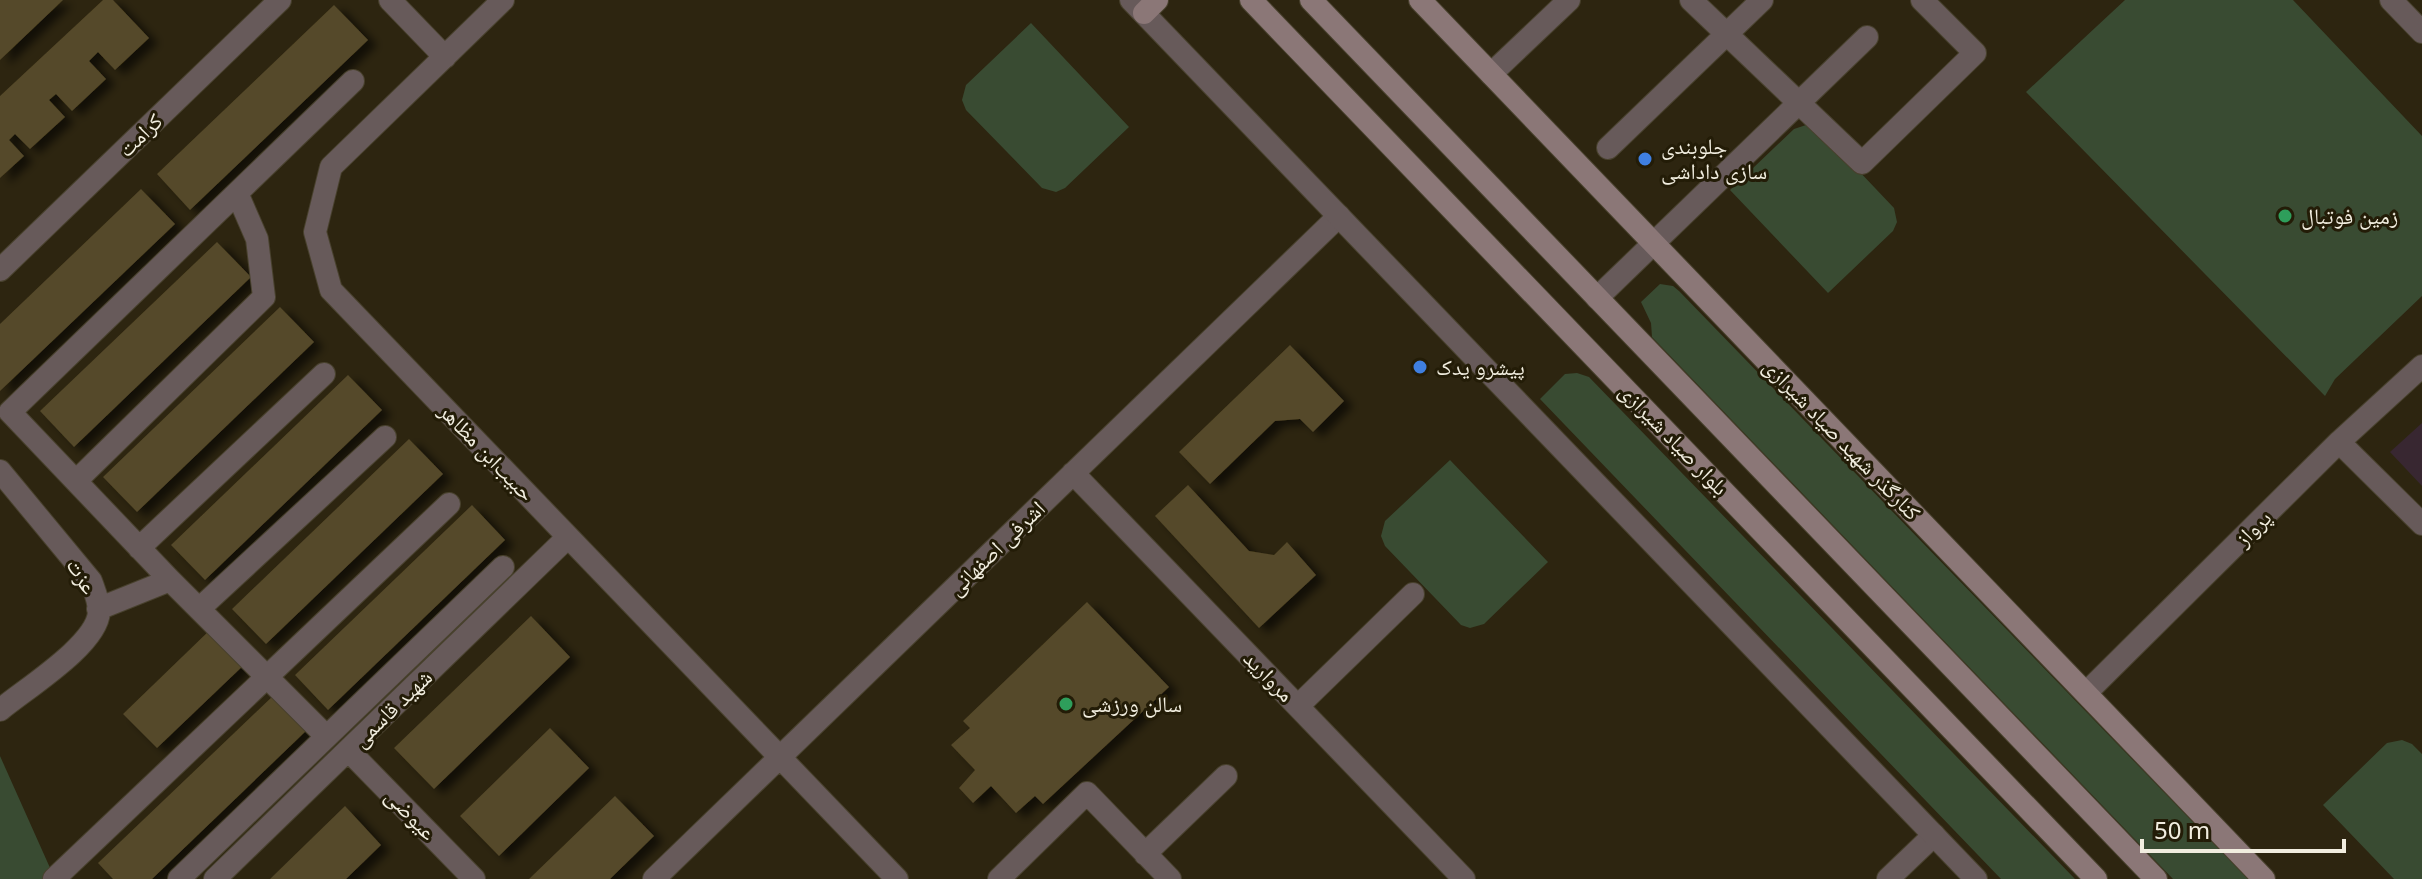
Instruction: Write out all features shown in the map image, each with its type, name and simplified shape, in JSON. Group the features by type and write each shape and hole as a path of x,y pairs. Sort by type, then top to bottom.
{"main road":[{"name":"بلوار صیاد شیرازی","path":"1251,0 2096,879"},
{"name":"بلوار صیاد شیرازی","path":"1311,0 2156,879"},
{"name":"کنارگذر شهید صیاد شیرازی","path":"1420,0 2264,879"}],"street":[{"name":"کرامت","path":"2,263 280,0"},
{"path":"390,0 445,57"},
{"name":"حبیب‌ابن مظاهر","path":"503,0 331,167 315,232 331,290 897,879"},
{"path":"1491,74 1569,0"},
{"path":"1691,0 1862,163 1975,53 1922,0"},
{"path":"1608,148 1762,0"},
{"path":"2391,0 2422,32"},
{"path":"1144,4 1339,216 1976,879"},
{"path":"1597,298 1867,37"},
{"path":"326,736 170,580 10,412 353,81"},
{"path":"76,481 264,297 257,239 237,193"},
{"name":"اشرفی اصفهانی","path":"654,879 1339,216"},
{"name":"پرواز","path":"2086,693 2339,442 2422,366"},
{"path":"139,548 324,374"},
{"path":"199,609 385,437"},
{"path":"2339,442 2422,524"},
{"name":"عزت","path":"0,471 91,581 99,616 91,634 78,648 0,710"},
{"name":"مروارید","path":"1073,473 1464,879"},
{"path":"54,879 449,504"},
{"name":"شهید قاسمی","path":"215,879 568,537"},
{"path":"179,879 503,567"},
{"path":"98,609 170,580"},
{"path":"1298,706 1413,594"},
{"name":"عیوضی","path":"348,750 474,879"},
{"path":"1145,854 1226,776"},
{"path":"999,879 1087,793 1170,879"},
{"path":"1888,879 1934,835"}],"shaded area":[{"path":"2422,423 2422,486 2390,452"}],"green space":[{"name":"زمین فوتبال","path":"2125,0 2293,0 2422,136 2422,296 2335,379 2325,396 2026,92"},
{"path":"1031,23 1129,127 1065,188 1056,192 1042,188 966,110 962,100 966,85"},
{"path":"1809,124 1819,129 1894,208 1897,222 1893,231 1828,293 1730,190 1794,129"},
{"path":"1660,284 1673,286 1679,291 2248,879 2173,879 1652,337 1651,323 1641,302"},
{"path":"1577,373 1589,377 2075,879 2001,879 1540,399 1565,374"},
{"path":"1450,460 1548,562 1484,624 1470,628 1461,625 1385,546 1381,536 1385,521"},
{"path":"2402,740 2412,744 2422,754 2422,879 2394,879 2323,805 2387,743"},
{"path":"0,756 55,879 0,879"}],"building":[{"path":"0,0 63,0 0,60"},
{"path":"103,0 113,0 149,38 115,70 98,52 89,61 106,79 72,111 56,94 49,100 65,117 30,149 15,134 9,140 24,156 0,178 0,96"},
{"path":"334,5 368,40 190,210 157,174"},
{"path":"141,189 175,224 0,391 0,324"},
{"path":"217,242 251,277 74,447 40,411"},
{"path":"280,307 314,342 137,512 103,477"},
{"path":"1290,345 1344,401 1313,432 1300,419 1275,421 1210,484 1179,452"},
{"path":"348,375 382,410 205,580 171,545"},
{"path":"409,439 443,474 266,644 232,609"},
{"path":"1188,485 1249,551 1274,555 1287,542 1316,575 1259,628 1155,516"},
{"path":"472,505 505,540 328,710 295,675"},
{"name":"سالن ورزشی","path":"1087,602 1169,687 1043,804 1035,796 1016,813 991,786 973,803 959,788 975,770 951,745 970,728 963,721"},
{"path":"531,616 570,657 434,789 394,748"},
{"path":"213,627 247,662 157,748 123,714"},
{"path":"275,694 308,729 152,879 113,879 98,863"},
{"path":"550,728 589,768 499,856 460,816"},
{"path":"615,796 654,836 610,879 529,879"},
{"path":"345,806 381,845 346,879 270,879"}],"place":[{"name":"جلوبندی سازی داداشی","path":"1645,159"},
{"name":"زمین فوتبال","path":"2285,216"},
{"name":"پیشرو یدک","path":"1420,367"},
{"name":"سالن ورزشی","path":"1066,704"}]}
